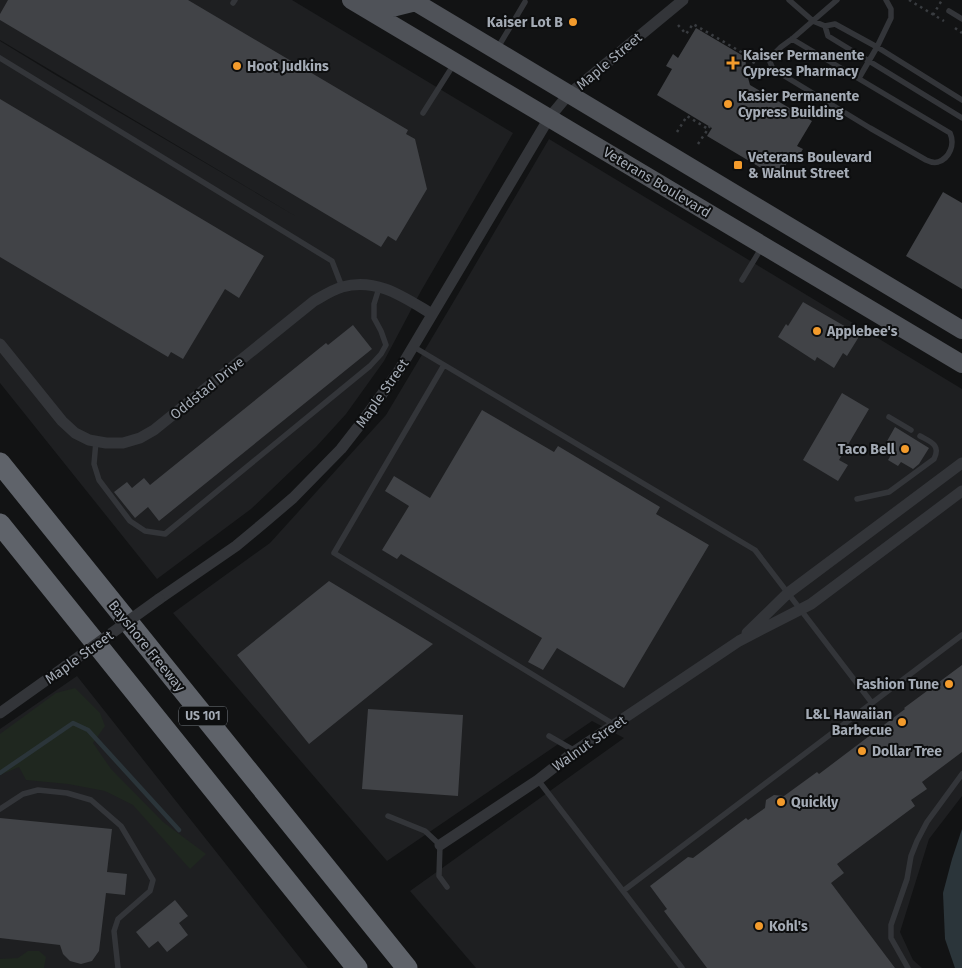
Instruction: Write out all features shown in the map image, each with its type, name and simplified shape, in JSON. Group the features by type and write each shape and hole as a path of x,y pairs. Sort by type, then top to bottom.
{"highway":[{"name":"Bayshore Freeway","path":"0,463 407,968"},
{"name":"US 101","path":"0,524 357,968"}],"main road":[{"path":"359,4 396,7 415,1 962,330"},
{"name":"Veterans Boulevard","path":"359,4 962,364"}],"street":[{"name":"Maple Street","path":"0,713 236,546 293,498 341,448 362,422 414,347 549,118 568,94 683,0"},
{"name":"Oddstad Drive","path":"0,344 62,421 75,433 90,440 106,443 123,443 140,438 154,430 314,301 342,287 358,284 378,286 396,292 432,314"},
{"name":"Walnut Street","path":"739,642 788,593 962,463"},
{"name":"Walnut Street","path":"440,845 538,780 575,751 739,642 811,604 962,491"}],"lane":[{"path":"789,0 814,21 825,26 835,24 877,47 962,100"},
{"path":"792,39 950,133 953,139 952,146 950,152 944,158 938,162 926,160 773,69 770,62 772,56 781,47 838,0"},
{"path":"859,78 891,18 891,9 886,0"},
{"path":"496,51 525,2"},
{"path":"949,11 962,18"},
{"path":"825,26 828,36 962,118"},
{"path":"0,58 332,261 342,287"},
{"path":"423,113 455,61"},
{"path":"742,280 763,245"},
{"path":"96,441 94,464 99,480 130,522 145,531 164,534 370,366 381,354 386,345 374,318 374,304 380,288"},
{"path":"414,347 755,550 872,703"},
{"path":"444,365 334,553 615,725"},
{"path":"889,417 911,430"},
{"path":"857,499 889,492 934,459 937,448 920,436"},
{"path":"623,891 962,635"},
{"path":"549,736 575,751"},
{"path":"908,968 891,938 891,925 906,879 911,856 918,841 927,822 962,774"},
{"path":"538,780 682,968"},
{"path":"0,809 23,794 38,790 67,793 91,800 122,826 152,880 150,891 118,919 114,931 118,968"},
{"path":"388,816 425,832 440,845 439,876 448,887"}],"path":[{"path":"909,0 947,24"},
{"path":"933,15 942,0"},
{"path":"678,25 686,34 693,24 755,60 747,74"},
{"path":"955,28 962,33"},
{"path":"677,132 687,116 709,127 698,144"}],"shaded area":[{"path":"0,0 292,0 513,133 421,291 384,361 346,414 316,447 251,509 157,579 0,383 0,41 297,217 0,40"},
{"path":"549,139 962,389 962,796 929,839 900,932 913,960 922,968 476,968 410,891 624,738 592,721 387,861 173,613 270,543 386,415"},
{"path":"77,676 308,968 0,968 0,729"},
{"path":"75,688 100,713 105,726 93,743 111,769 163,822 206,854 190,869 133,805 105,791 68,784 26,780 19,767 0,775 0,734 56,693"},
{"path":"962,829 962,968 955,968 945,939 943,893"},
{"path":"28,951 39,951 46,957 44,968 0,968 0,959 18,958"}],"building":[{"path":"8,0 188,0 408,130 406,134 415,139 427,189 396,241 388,236 381,247 0,20 0,14"},
{"name":"Kasier Permanente Cypress Building","path":"696,28 745,57 750,85 812,121 797,146 803,149 795,162 790,158 778,178 707,136 712,128 657,95 672,69 666,66 673,54 678,58"},
{"path":"0,99 264,256 239,298 225,289 183,359 171,352 168,357 0,257"},
{"path":"943,192 962,203 962,289 906,256"},
{"name":"Applebee's","path":"803,302 860,335 847,356 843,353 834,368 817,357 815,361 778,337 786,324 788,326"},
{"path":"353,325 372,349 159,521 148,507 135,518 114,492 127,482 132,488 144,478 150,485 326,343 328,345"},
{"path":"842,393 869,409 839,460 848,465 838,481 803,460"},
{"path":"482,410 554,452 558,446 660,507 656,514 709,545 624,688 557,648 543,670 528,662 542,638 401,554 397,559 382,550 409,506 385,491 394,476 430,498"},
{"name":"Taco Bell","path":"895,427 929,448 919,464 913,469 901,462 898,466 888,460 891,455 882,450"},
{"path":"329,581 433,644 309,744 237,655"},
{"path":"962,665 962,752 922,782 927,789 911,800 915,806 837,864 844,873 831,883 895,968 707,968 664,911 667,909 650,886 688,857 693,858 746,818 748,820 765,808 766,800 774,795 784,796 817,772 819,774"},
{"path":"368,709 463,715 458,796 362,789"},
{"path":"0,818 112,829 107,872 127,874 125,895 106,893 99,951 92,961 81,964 70,961 63,954 60,945 0,938"},
{"path":"175,900 188,916 179,923 188,935 167,952 158,941 149,948 136,932"}],"waterway":[{"path":"0,773 73,723 88,730 179,830"}],"place":[{"name":"Kaiser Lot B","path":"573,22"},
{"name":"Kaiser Permanente Cypress Pharmacy","path":"733,63"},
{"name":"Hoot Judkins","path":"237,66"},
{"name":"Kasier Permanente Cypress Building","path":"728,104"},
{"name":"Veterans Boulevard & Walnut Street","path":"738,165"},
{"name":"Applebee's","path":"817,331"},
{"name":"Taco Bell","path":"905,449"},
{"name":"Fashion Tune","path":"949,684"},
{"name":"L&L Hawaiian Barbecue","path":"902,722"},
{"name":"Dollar Tree","path":"862,751"},
{"name":"Quickly","path":"781,802"},
{"name":"Kohl's","path":"759,926"}]}
